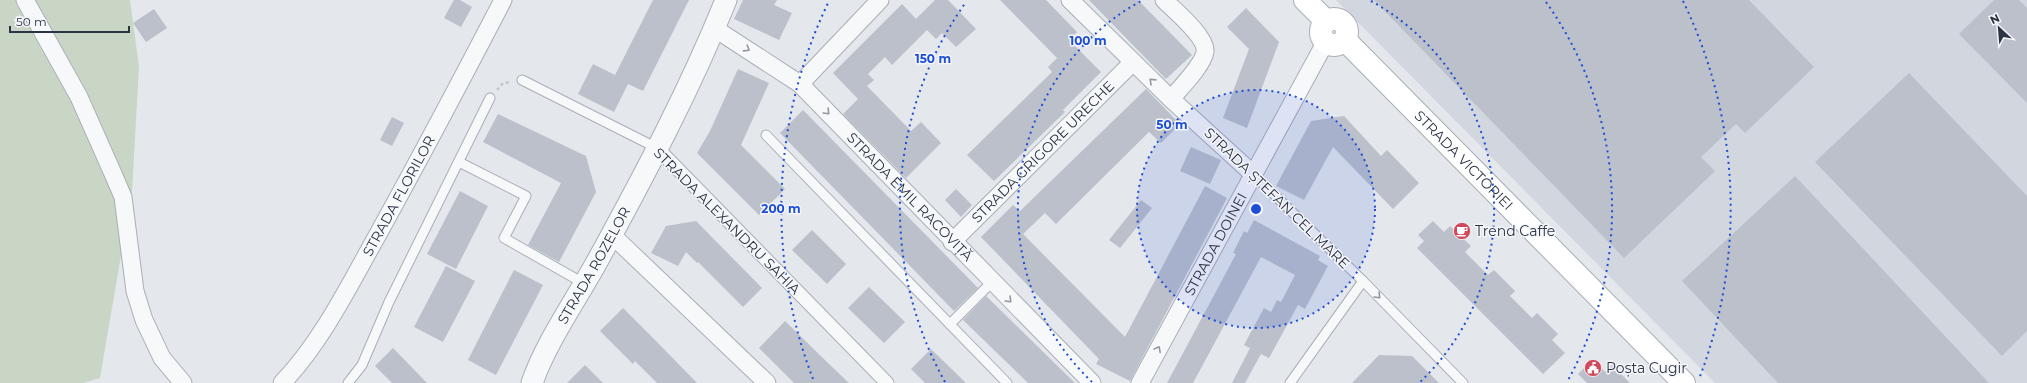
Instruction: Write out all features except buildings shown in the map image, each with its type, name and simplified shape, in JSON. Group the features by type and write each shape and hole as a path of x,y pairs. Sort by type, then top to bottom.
{"main road":[{"name":"STRADA VICTORIEI","path":"1305,0 1332,35 1681,382"}],"street":[{"path":"25,0 79,97 114,176 123,198 135,291 144,320 162,358 183,383"},
{"name":"STRADA FLORILOR","path":"282,383 294,370 338,306 503,0"},
{"name":"STRADA ROZELOR","path":"533,382 550,344 612,235 656,148 726,0"},
{"path":"800,84 880,0"},
{"path":"1164,0 1198,34 1205,45 1205,52 1202,60 1171,99"},
{"name":"STRADA ȘTEFAN CEL MARE","path":"1072,1 1171,99 1253,174"},
{"name":"STRADA EMIL RACOVIȚĂ","path":"714,28 800,84 1088,381"},
{"name":"STRADA DOINEI","path":"1140,383 1253,174 1332,35"},
{"name":"STRADA GRIGORE URECHE","path":"952,242 1133,62"},
{"name":"STRADA ALEXANDRU SAHIA","path":"656,148 887,383"},
{"path":"612,235 767,383"}],"lane":[{"name":"STRADA ALEXANDRU SAHIA","path":"522,80 656,148"},
{"path":"348,383 362,365 389,302 490,98"},
{"path":"766,135 1007,383"},
{"path":"459,162 526,196 504,238 585,284"},
{"name":"STRADA ȘTEFAN CEL MARE","path":"1253,174 1350,268 1463,383"},
{"path":"1290,383 1363,281"},
{"path":"950,324 992,282"}],"path":[{"path":"490,98 502,83 522,80"}],"shaded area":[{"path":"1336,0 2027,0 2027,383 1715,383"}],"green space":[{"path":"0,0 130,0 139,67 132,191 100,378 83,383 0,383"}],"place":[{"name":"Trend Caffe","path":"1462,231"},
{"name":"Poșta Cugir","path":"1593,368"}]}
